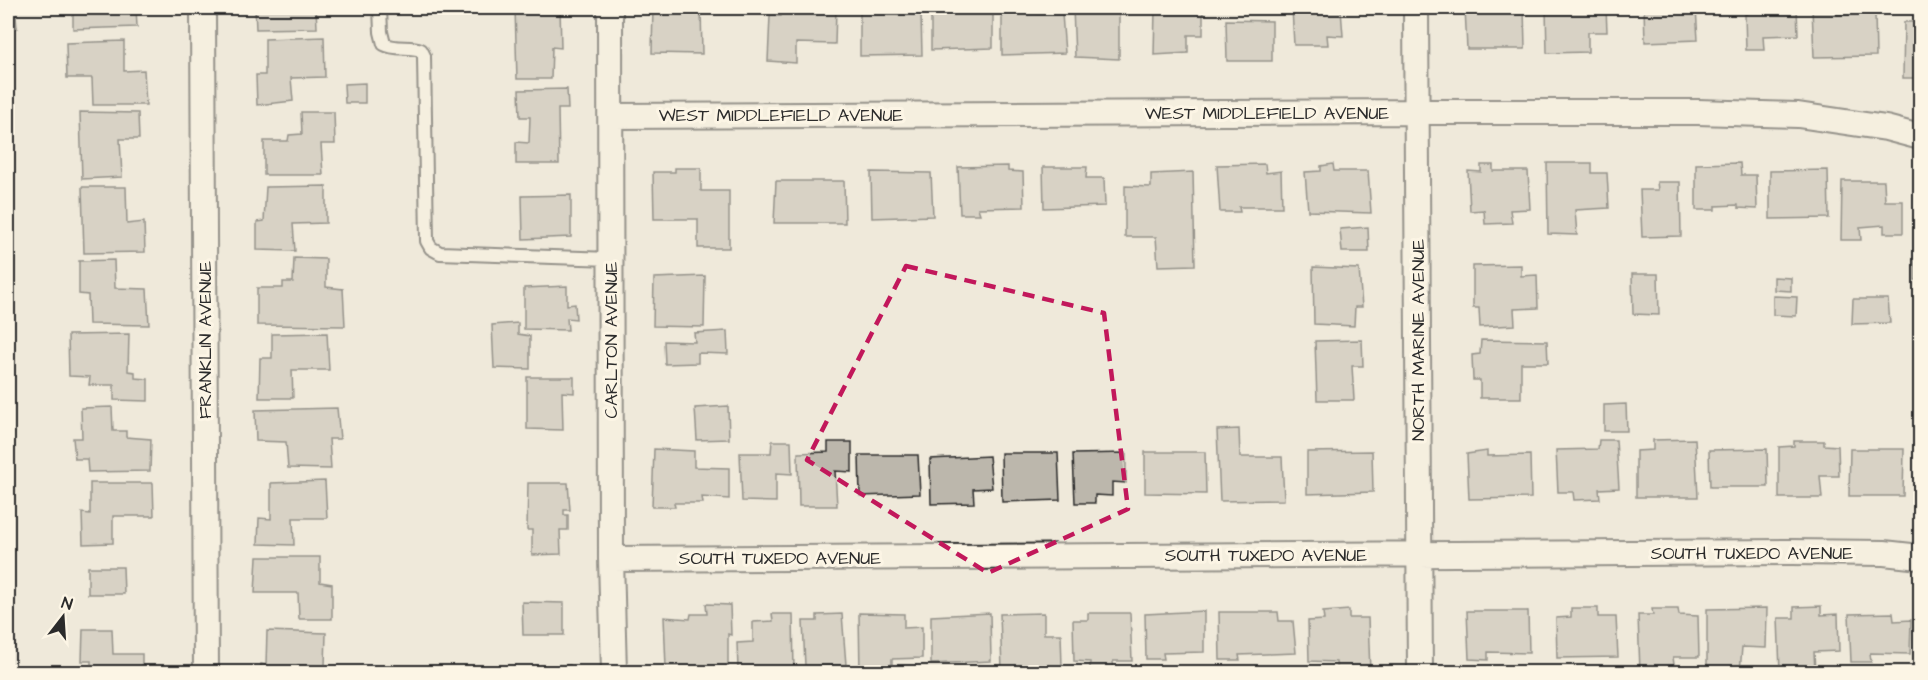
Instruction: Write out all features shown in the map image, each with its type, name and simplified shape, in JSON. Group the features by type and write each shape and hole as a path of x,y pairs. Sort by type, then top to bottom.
{"street":[{"name":"FRANKLIN AVENUE","path":"203,8 206,672"},
{"name":"CARLTON AVENUE","path":"610,8 611,559 614,672"},
{"name":"NORTH MARINE AVENUE","path":"1416,8 1420,672"},
{"name":"WEST MIDDLEFIELD AVENUE","path":"611,116 1698,112 1798,115 1886,128 1920,137"},
{"name":"SOUTH TUXEDO AVENUE","path":"611,559 1791,552 1884,553 1920,558"}],"lane":[{"path":"380,8 384,44 391,48 413,47 421,50 424,56 427,241 431,248 440,253 611,259"}],"highlighted area":[{"path":"906,266 1104,313 1128,509 988,573 807,460"}],"building":[{"path":"73,8 136,8 137,27 73,29"},
{"path":"255,8 316,8 317,28 256,29"},
{"path":"515,8 560,8 561,48 552,47 551,79 517,79"},
{"path":"653,8 701,8 702,54 652,53"},
{"path":"781,8 836,8 835,44 796,43 796,63 768,61 770,16 781,16"},
{"path":"931,8 993,10 993,48 931,50"},
{"path":"1002,8 1037,8 1037,14 1062,14 1065,53 1002,55"},
{"path":"1073,8 1119,8 1119,59 1075,57"},
{"path":"1184,8 1203,8 1203,35 1188,35 1188,53 1154,55 1155,10 1184,10"},
{"path":"1292,8 1341,10 1343,36 1327,35 1328,45 1294,45"},
{"path":"1465,8 1524,8 1525,49 1467,49"},
{"path":"1546,8 1566,8 1566,11 1606,8 1607,32 1588,32 1588,52 1547,53"},
{"path":"1644,8 1696,8 1698,40 1645,42"},
{"path":"1747,8 1797,8 1798,35 1763,36 1764,50 1746,50 1745,14 1747,14"},
{"path":"1812,8 1836,8 1836,15 1875,14 1876,56 1814,57"},
{"path":"860,10 921,15 922,55 860,56"},
{"path":"1919,11 1920,78 1903,78 1904,22 1919,22"},
{"path":"8,16 16,16 17,28 8,28"},
{"path":"1226,20 1272,21 1272,61 1227,61"},
{"path":"324,37 325,77 291,78 293,101 257,105 256,75 265,75 265,39"},
{"path":"124,41 124,71 144,70 146,105 93,105 92,78 67,78 66,43"},
{"path":"365,83 365,103 345,103 344,84"},
{"path":"567,89 568,109 558,109 559,164 516,164 516,142 529,143 530,117 520,117 519,90"},
{"path":"80,112 138,113 139,139 120,139 122,177 82,179"},
{"path":"301,112 334,112 335,144 321,144 323,175 264,175 264,141 288,141 289,135 302,134"},
{"path":"1547,163 1592,163 1592,173 1607,173 1609,208 1575,210 1577,235 1548,234"},
{"path":"1740,163 1741,175 1756,175 1757,209 1738,208 1738,205 1715,206 1715,210 1696,210 1696,164"},
{"path":"1265,164 1266,173 1281,171 1282,207 1239,207 1240,212 1220,212 1217,165"},
{"path":"1333,164 1334,171 1368,171 1371,213 1308,211 1305,172 1321,171 1321,166"},
{"path":"1481,165 1493,165 1493,171 1528,171 1530,209 1510,210 1512,223 1485,224 1484,210 1470,211 1468,171 1481,172"},
{"path":"1008,166 1008,171 1023,172 1024,207 978,208 980,214 960,214 958,167"},
{"path":"1043,167 1087,167 1086,178 1104,178 1105,206 1044,208"},
{"path":"675,168 701,168 701,191 729,191 729,248 698,248 698,219 654,219 653,172 675,172"},
{"path":"1828,170 1829,218 1770,219 1770,171"},
{"path":"871,172 931,173 933,216 872,218"},
{"path":"1193,172 1195,265 1158,266 1156,237 1125,237 1125,186 1151,187 1151,174"},
{"path":"776,181 844,181 845,223 774,223"},
{"path":"1842,181 1884,181 1885,201 1903,201 1903,233 1884,233 1884,225 1860,227 1861,240 1841,240"},
{"path":"1657,182 1680,182 1681,236 1642,237 1640,190 1658,190"},
{"path":"326,186 326,223 293,224 295,251 257,250 257,222 264,221 266,187"},
{"path":"82,187 126,187 127,224 144,222 145,252 84,253"},
{"path":"571,195 571,237 523,239 522,196"},
{"path":"1915,208 1920,208 1920,280 1915,280"},
{"path":"1368,227 1369,252 1342,252 1340,229"},
{"path":"294,258 326,259 326,287 343,289 345,326 257,325 257,288 283,288 283,282 293,282"},
{"path":"114,260 115,288 147,289 149,325 89,324 88,295 79,294 79,261"},
{"path":"1521,265 1521,276 1537,275 1538,308 1514,309 1515,325 1480,327 1479,308 1473,308 1473,266"},
{"path":"1313,267 1359,269 1362,307 1355,307 1354,326 1314,324"},
{"path":"1632,274 1658,274 1659,315 1633,314"},
{"path":"705,276 704,327 653,326 654,278"},
{"path":"1774,277 1791,278 1791,291 1774,290"},
{"path":"567,286 567,305 575,304 576,319 567,318 568,330 524,329 524,288"},
{"path":"1773,296 1797,297 1796,316 1773,315"},
{"path":"1853,299 1888,299 1890,323 1852,324"},
{"path":"518,323 518,334 530,336 530,369 494,368 492,325"},
{"path":"727,331 728,354 698,353 698,363 665,364 664,341 695,342 694,333"},
{"path":"327,333 329,370 292,370 293,398 259,398 260,358 272,358 272,334"},
{"path":"129,334 128,371 135,372 135,378 148,379 148,401 114,400 114,385 89,385 90,377 69,376 68,335"},
{"path":"1362,340 1363,366 1352,366 1354,400 1317,400 1315,341"},
{"path":"1481,340 1547,341 1548,363 1521,363 1521,398 1480,398 1480,380 1473,380 1472,355 1480,354"},
{"path":"527,377 574,377 574,393 562,392 563,430 527,429"},
{"path":"1626,404 1627,431 1604,431 1604,405"},
{"path":"728,406 729,439 697,440 695,408"},
{"path":"112,407 113,431 126,431 126,437 151,439 150,471 88,472 87,459 75,459 73,438 82,438 81,408"},
{"path":"337,408 340,439 329,439 331,469 288,468 286,442 256,441 255,410"},
{"path":"1239,429 1240,457 1282,457 1284,500 1220,501 1217,430"},
{"path":"1695,439 1698,497 1636,497 1636,451 1653,450 1653,440"},
{"path":"1599,440 1616,440 1619,488 1599,489 1600,499 1574,500 1573,492 1558,492 1556,450 1598,449"},
{"path":"772,441 791,441 792,474 776,473 776,502 742,501 740,453 771,453"},
{"path":"1794,441 1824,441 1824,445 1838,446 1839,476 1820,476 1822,498 1779,498 1779,447 1794,446"},
{"path":"828,442 852,442 852,472 835,471 837,506 799,506 798,453 828,452"},
{"path":"654,449 694,451 694,467 729,468 729,499 702,497 703,503 674,503 675,507 652,507"},
{"path":"1767,449 1768,487 1710,487 1709,450"},
{"path":"1850,449 1904,449 1903,496 1849,496"},
{"path":"1372,451 1373,492 1307,494 1307,452"},
{"path":"1487,451 1487,456 1530,455 1531,498 1469,499 1467,454"},
{"path":"1145,452 1205,452 1206,494 1145,493"},
{"path":"1001,453 1058,453 1060,500 1002,502"},
{"path":"1126,453 1126,483 1112,482 1112,496 1095,495 1095,503 1075,503 1073,454"},
{"path":"859,455 918,455 920,494 860,496"},
{"path":"989,456 992,488 973,489 974,503 931,504 930,459"},
{"path":"325,481 327,518 293,518 294,545 258,544 259,518 271,519 271,483"},
{"path":"90,483 153,483 154,516 113,516 113,543 83,544 82,513 90,514"},
{"path":"528,483 568,483 570,510 564,510 564,515 568,515 568,530 560,530 561,554 532,555 532,530 527,530"},
{"path":"257,557 320,557 320,582 332,584 332,619 299,619 298,593 255,593"},
{"path":"88,567 123,567 124,594 88,594"},
{"path":"522,602 564,603 564,635 523,635"},
{"path":"706,604 730,605 731,635 728,634 728,667 666,668 664,617 690,619 691,614 707,614"},
{"path":"1821,606 1821,615 1838,614 1839,651 1814,652 1815,672 1780,672 1778,618 1794,618 1794,607"},
{"path":"1571,608 1598,608 1598,617 1616,617 1618,657 1557,658 1556,618 1571,617"},
{"path":"1767,608 1766,648 1742,647 1740,672 1707,672 1707,609"},
{"path":"1652,609 1678,609 1679,615 1698,616 1699,657 1673,657 1675,672 1640,672 1638,615 1653,615"},
{"path":"1349,610 1349,618 1368,618 1370,672 1337,672 1336,662 1309,661 1308,621 1324,620 1323,612"},
{"path":"1204,611 1204,652 1163,653 1164,659 1146,659 1145,614"},
{"path":"1467,611 1528,611 1529,653 1488,652 1488,660 1469,659"},
{"path":"1219,612 1278,612 1279,621 1293,621 1296,653 1239,655 1240,660 1220,660"},
{"path":"859,613 904,614 904,628 922,627 922,658 892,659 892,672 860,672"},
{"path":"990,613 991,661 931,664 931,616"},
{"path":"1044,613 1044,634 1061,634 1062,667 1002,669 1000,614"},
{"path":"1088,613 1130,613 1132,661 1113,661 1114,672 1090,672 1090,662 1074,661 1073,620 1088,620"},
{"path":"1893,613 1894,621 1911,620 1910,654 1870,653 1871,662 1851,662 1849,614"},
{"path":"772,614 793,614 794,672 754,672 754,668 738,668 737,643 753,642 753,622 773,621"},
{"path":"842,614 846,665 805,666 803,621 817,621 817,615"},
{"path":"83,629 112,629 113,654 142,654 142,672 91,672 91,661 82,661"},
{"path":"267,631 326,633 325,666 298,665 298,672 260,672 261,664 266,665"},
{"path":"570,665 570,672 536,672 536,666"},
{"path":"1468,669 1500,669 1501,672 1469,672"}]}
